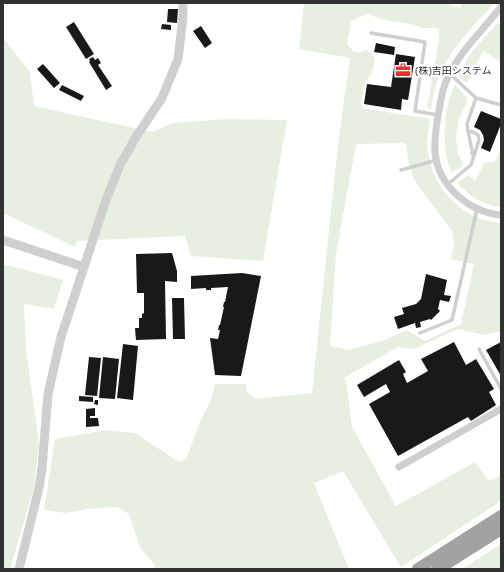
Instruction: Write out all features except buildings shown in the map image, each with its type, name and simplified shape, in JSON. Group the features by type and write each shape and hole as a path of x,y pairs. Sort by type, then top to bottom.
{"highway":[{"path":"418,569 501,516"},
{"path":"438,569 501,529"}],"street":[{"path":"19,569 39,488 48,394 54,362 61,337 106,200 120,165 136,137 162,98 178,59 183,17 183,3"},
{"path":"501,7 468,45 446,79 435,136 435,153 439,168 448,184 456,194 477,209 492,214 501,215"},
{"path":"3,240 84,267"},
{"path":"399,467 501,409"}],"lane":[{"path":"371,33 425,42 415,111 438,115"},
{"path":"450,73 476,98 501,105"},
{"path":"474,157 467,124 476,98"},
{"path":"448,184 471,165 479,140 478,135 468,131"},
{"path":"401,170 437,160"},
{"path":"420,333 452,320 477,209"},
{"path":"479,349 501,389"}],"green space":[{"path":"304,3 445,3 460,8 462,3 493,4 460,41 448,59 439,77 431,109 427,108 439,39 439,29 423,28 411,24 383,20 368,13 351,21 347,44 353,51 359,53 366,50 372,54 375,59 372,73 365,82 361,104 362,108 430,119 427,138 428,156 439,184 459,207 472,215 501,223 501,331 484,335 458,329 414,349 398,347 344,378 346,381 352,427 396,506 475,462 489,481 501,475 501,501 401,567 343,471 314,483 349,569 155,569 155,565 140,548 129,514 117,507 87,509 65,513 44,510 55,439 106,430 135,433 179,462 186,459 200,422 211,400 215,384 246,384 247,392 255,399 312,393 338,144 350,58 299,49","holes":["356,144 406,144 408,160 414,180 452,231 454,243 451,259 474,264 461,324 425,341 407,330 382,341 349,350 330,346 336,254"]},
{"path":"497,24 501,25 501,62 483,51 467,83 459,77 458,74 473,50"},
{"path":"3,38 30,72 34,106 152,132 172,123 229,119 287,120 263,261 191,256 185,236 77,241 75,247 3,213"},
{"path":"455,84 467,98 467,103 459,119 456,137 458,154 463,163 462,166 451,173 446,151 445,128 448,105"},
{"path":"501,146 501,207 482,202 466,192 457,183 469,175 475,181 484,163 493,162 497,158"},
{"path":"3,264 63,280 54,309 24,304 26,350 39,443 34,488 10,569 3,569"},
{"path":"501,544 501,569 462,569"}],"place":[{"name":"(株)吉田システム","path":"403,70"}]}
